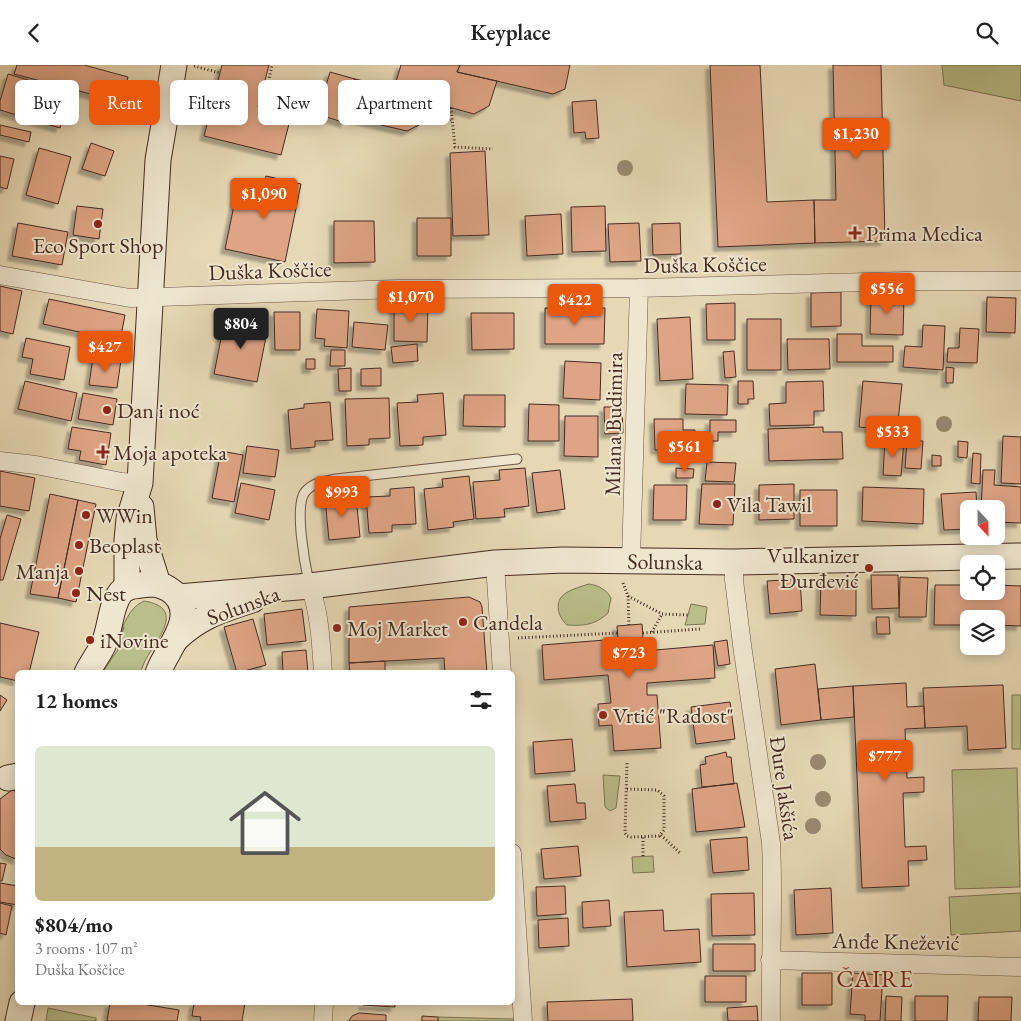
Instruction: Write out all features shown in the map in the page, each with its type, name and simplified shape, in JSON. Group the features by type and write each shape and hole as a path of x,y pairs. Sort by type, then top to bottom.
{"street":[{"path":"159,670 171,643 181,627 184,617 183,610 168,591 144,540 139,486 158,160 174,65"},
{"name":"Duška Koščice","path":"0,275 130,297 398,289 639,288 906,281 1021,281"},
{"name":"Milana Budimira","path":"626,569 639,288"},
{"path":"0,461 36,465 139,486"},
{"path":"89,670 104,644 114,606 126,588 129,519 139,486"},
{"name":"Solunska","path":"126,588 139,585 168,591 301,587 495,563 564,560 626,569 734,562 1021,556"},
{"name":"Đure Jakšića","path":"734,562 734,580 742,645 771,843 771,1021"},
{"path":"495,563 502,670"},
{"path":"301,587 317,606 323,670"},
{"name":"Solunska","path":"171,643 186,629 213,613 301,587"},
{"path":"515,899 523,1021"},
{"name":"Anđe Knežević","path":"770,960 1021,967"},
{"path":"18,1021 22,1005"},
{"path":"323,1021 324,1005"}],"lane":[{"name":"Solunska","path":"301,587 303,553 302,498 306,491 318,482 517,459"}],"path":[{"path":"190,65 220,73"},
{"path":"269,80 272,65"},
{"path":"451,108 455,147 493,149"},
{"path":"626,569 629,625"},
{"path":"628,596 662,614 688,615"},
{"path":"652,632 662,614"},
{"path":"643,633 700,629"},
{"path":"515,638 617,633"},
{"path":"626,789 657,790 664,796 664,830 661,835 631,837 625,833 626,789 627,763"},
{"path":"661,835 680,853"},
{"path":"643,837 643,856"}],"green space":[{"path":"942,65 1021,65 1021,101 944,85"},
{"path":"589,584 602,588 611,598 608,613 589,624 567,625 559,613 559,600 568,592"},
{"path":"144,601 157,605 164,611 166,618 165,626 161,635 141,670 104,670 117,651 124,627 117,641 127,618"},
{"path":"691,604 707,607 705,624 685,625"},
{"path":"1012,695 1021,695 1021,749 1012,749"},
{"path":"1017,768 1020,887 955,889 952,770"},
{"path":"603,775 620,776 616,808 610,811 605,807"},
{"path":"653,856 654,872 633,873 632,857"},
{"path":"1021,893 1021,931 951,935 949,897"},
{"path":"48,1008 96,1018 96,1021 46,1021"},
{"path":"438,1017 513,1019 514,1021 438,1021"}],"building":[{"path":"17,65 84,65 128,77 127,80 89,80 89,94 79,91 79,80 37,80 14,74"},
{"path":"222,65 269,65 265,80 258,80 258,125 289,125 281,155 204,136 207,125 248,125 248,80 218,80"},
{"path":"401,65 460,65 457,72 497,81 489,106 474,114 450,107 450,80 396,80"},
{"path":"460,65 570,65 565,89 553,94 457,72"},
{"path":"710,65 760,65 767,202 814,200 815,243 718,247"},
{"path":"833,65 881,65 885,241 815,243 814,200 836,200"},
{"path":"330,72 355,79 338,80 338,121 328,117 328,80"},
{"path":"8,74 28,80 15,80 15,114 0,110 0,101"},
{"path":"596,100 599,138 586,139 585,132 574,133 572,102"},
{"path":"0,125 31,132 29,142 0,135"},
{"path":"50,125 61,125 60,128"},
{"path":"381,125 419,125 407,131"},
{"path":"91,143 114,151 105,176 82,169"},
{"path":"39,148 71,157 58,204 26,195"},
{"path":"485,151 489,235 453,236 450,153"},
{"path":"0,156 14,159 7,189 0,187"},
{"path":"266,176 301,184 285,262 225,249 238,186 263,192"},
{"path":"77,206 103,209 99,239 73,235"},
{"path":"605,206 606,251 572,252 571,207"},
{"path":"561,214 563,254 527,256 525,216"},
{"path":"417,218 451,218 451,256 417,256"},
{"path":"334,221 374,221 375,262 334,263"},
{"path":"18,223 68,232 62,265 12,256"},
{"path":"639,223 641,261 610,262 608,224"},
{"path":"680,223 681,254 653,255 652,224"},
{"path":"0,286 22,291 13,334 0,331"},
{"path":"841,292 841,326 811,327 811,293"},
{"path":"871,296 904,297 903,335 870,334"},
{"path":"987,297 1016,298 1015,333 986,332"},
{"path":"49,299 125,315 120,341 43,324"},
{"path":"735,303 735,340 707,340 706,304"},
{"path":"394,304 428,305 427,342 394,341"},
{"path":"545,308 605,308 604,344 545,344"},
{"path":"317,309 349,311 347,348 324,346 325,339 315,338"},
{"path":"274,312 300,312 300,350 275,350"},
{"path":"471,313 514,313 514,349 472,350"},
{"path":"690,317 693,379 660,381 657,319"},
{"path":"225,318 268,327 257,382 214,374"},
{"path":"747,319 781,319 781,370 747,370"},
{"path":"354,322 388,325 385,350 352,347"},
{"path":"923,325 945,326 943,370 903,367 905,346 922,347"},
{"path":"960,328 979,329 977,363 947,362 948,348 959,348"},
{"path":"837,334 862,334 862,346 893,346 893,362 837,362"},
{"path":"26,338 70,347 64,380 30,374 33,359 22,357"},
{"path":"787,339 829,339 830,369 788,370"},
{"path":"417,344 418,361 393,363 391,347"},
{"path":"331,350 345,350 345,366 330,366"},
{"path":"734,351 736,377 725,378 723,352"},
{"path":"93,357 121,360 117,388 89,385"},
{"path":"306,359 315,359 315,369 306,369"},
{"path":"565,361 601,363 600,400 563,398"},
{"path":"946,367 954,368 953,383 946,383"},
{"path":"351,368 351,391 339,391 338,369"},
{"path":"381,368 381,386 361,386 361,369"},
{"path":"25,381 77,393 71,421 18,409"},
{"path":"738,381 753,381 754,399 748,399 748,404 738,404"},
{"path":"823,381 824,411 814,411 814,425 770,426 769,404 786,403 786,382"},
{"path":"863,381 902,384 897,431 859,427"},
{"path":"686,384 728,385 727,415 685,414"},
{"path":"83,393 117,399 113,425 78,419"},
{"path":"443,393 446,435 423,437 423,445 400,446 397,403 418,402 417,395"},
{"path":"464,395 505,395 505,427 463,426"},
{"path":"389,398 390,438 369,439 369,445 347,446 345,399"},
{"path":"330,402 333,440 315,441 315,447 291,449 288,410 304,408 304,404"},
{"path":"529,404 559,405 559,441 528,441"},
{"path":"604,407 622,407 623,433 605,434"},
{"path":"565,416 598,416 598,457 564,456"},
{"path":"654,419 683,419 683,430 695,430 695,456 667,457 667,450 655,450"},
{"path":"710,420 736,420 736,432 718,432 718,441 710,441"},
{"path":"72,427 111,433 106,465 79,460 81,451 68,449"},
{"path":"823,427 823,432 842,432 843,459 769,461 768,429"},
{"path":"1003,436 1021,437 1021,484 1001,483"},
{"path":"885,440 904,441 901,476 883,475"},
{"path":"907,440 923,441 921,469 905,468"},
{"path":"958,441 968,442 967,458 958,457"},
{"path":"247,446 279,450 275,477 243,473"},
{"path":"221,451 243,455 234,502 212,498"},
{"path":"973,453 981,454 980,484 971,483"},
{"path":"932,455 941,456 941,466 932,466"},
{"path":"707,462 736,463 734,482 705,481"},
{"path":"525,468 529,506 504,509 505,517 476,519 473,482 500,480 499,470"},
{"path":"676,468 694,469 693,478 676,478"},
{"path":"560,470 565,509 537,513 532,473"},
{"path":"983,470 995,470 994,485 1021,487 1021,523 1005,522 1005,500 981,500"},
{"path":"0,471 35,478 29,511 0,506"},
{"path":"469,476 474,519 453,522 454,527 428,530 424,489 443,487 442,479"},
{"path":"241,483 275,490 269,520 235,513"},
{"name":"Vila Tawil","path":"702,484 735,484 733,525 699,524"},
{"path":"794,484 794,519 759,520 759,485"},
{"path":"654,485 687,485 686,520 653,520"},
{"path":"414,487 416,524 392,525 392,532 369,533 366,497 390,496 390,489"},
{"path":"863,487 924,489 923,524 862,521"},
{"path":"800,490 837,490 837,526 800,526"},
{"path":"976,492 976,500 960,500 960,529 944,530 941,494"},
{"path":"50,494 78,500 58,598 30,594"},
{"path":"356,496 360,537 329,540 325,499"},
{"path":"78,500 96,504 76,602 58,598"},
{"path":"7,515 21,519 3,580 0,580 0,539"},
{"path":"871,575 898,575 899,608 872,609"},
{"path":"900,577 928,578 926,617 899,617"},
{"path":"800,579 802,611 770,614 767,581"},
{"path":"821,581 856,582 856,616 820,615"},
{"path":"935,585 960,585 960,600 1005,600 1005,585 1021,586 1021,626 1005,625 1005,610 960,610 960,625 934,625"},
{"path":"469,597 480,602 487,670 445,670 444,658 349,663 349,607"},
{"path":"302,609 306,641 267,645 264,614"},
{"path":"876,617 889,617 890,634 877,634"},
{"path":"253,619 266,665 248,670 236,670 224,627"},
{"path":"0,623 39,632 30,670 15,670 15,680 0,677"},
{"path":"642,624 644,651 713,645 715,678 647,683 647,695 657,695 661,748 614,751 612,725 599,726 598,704 611,703 608,675 544,680 542,645 618,639 617,626"},
{"path":"727,640 730,664 718,666 714,642"},
{"path":"306,650 308,670 283,670 282,652"},
{"path":"385,661 385,670 350,670 349,663"},
{"path":"815,664 821,720 781,725 775,669"},
{"path":"906,683 907,707 924,706 925,728 905,729 907,778 924,777 924,792 903,793 905,847 926,846 927,860 908,861 909,886 862,888 853,686"},
{"path":"1003,685 1006,748 968,750 967,726 925,728 923,688"},
{"path":"853,686 854,717 821,720 818,689"},
{"path":"0,695 7,700 0,711"},
{"path":"730,702 735,739 696,744 691,707"},
{"path":"572,739 575,771 535,774 533,742"},
{"path":"726,752 727,757 731,757 734,784 702,787 700,765 706,764 705,757"},
{"path":"737,783 745,827 696,832 692,789"},
{"path":"575,784 577,803 585,803 586,819 550,822 547,786"},
{"path":"12,790 15,791 15,859 6,855 0,849 0,799"},
{"path":"747,837 749,870 713,873 710,840"},
{"path":"578,846 581,876 544,879 541,849"},
{"path":"0,863 6,864 2,881 0,881"},
{"path":"0,883 15,886 15,904 0,902"},
{"path":"565,886 566,914 537,916 536,887"},
{"path":"831,888 833,933 796,935 794,890"},
{"path":"754,893 755,935 712,936 711,894"},
{"path":"609,900 611,926 583,928 582,902"},
{"path":"0,903 12,906 6,935 0,933"},
{"path":"663,910 664,931 699,929 701,962 627,967 624,912"},
{"path":"568,918 569,946 539,948 538,920"},
{"path":"713,944 755,944 755,971 713,971"},
{"path":"802,973 832,973 832,1005 802,1005"},
{"path":"853,973 883,975 880,1021 865,1021 865,1015 850,1014"},
{"path":"705,976 746,976 746,1002 705,1002"},
{"path":"886,996 902,997 901,1021 885,1021"},
{"path":"915,996 948,996 947,1021 915,1021"},
{"path":"979,997 1012,997 1011,1021 978,1021"},
{"path":"632,999 633,1021 548,1021 547,1002"},
{"path":"110,1005 148,1005 179,1010 177,1021 107,1021"},
{"path":"194,1005 245,1005 242,1021 200,1021 201,1017 192,1016"},
{"path":"363,1005 395,1005 395,1007"},
{"path":"757,1006 758,1021 728,1021 727,1008"},
{"path":"359,1013 386,1015 386,1021 349,1021 352,1016"},
{"path":"422,1016 438,1017 438,1021 422,1021"}],"place":[{"name":"Eco Sport Shop","path":"98,224"},
{"name":"Prima Medica","path":"855,233"},
{"name":"Dan i noć","path":"107,410"},
{"name":"Moja apoteka","path":"103,452"},
{"name":"Vila Tawil","path":"717,504"},
{"name":"WWin","path":"86,515"},
{"name":"Beoplast","path":"79,545"},
{"name":"Vulkanizer Đurđević","path":"869,568"},
{"name":"Manja","path":"79,571"},
{"name":"Nest","path":"76,593"},
{"name":"Candela","path":"463,622"},
{"name":"Moj Market","path":"337,628"},
{"name":"iNovine","path":"90,640"},
{"name":"Vrtić \"Radost\"","path":"603,715"}],"district":[{"name":"ČAIRE","path":"875,979"}]}
